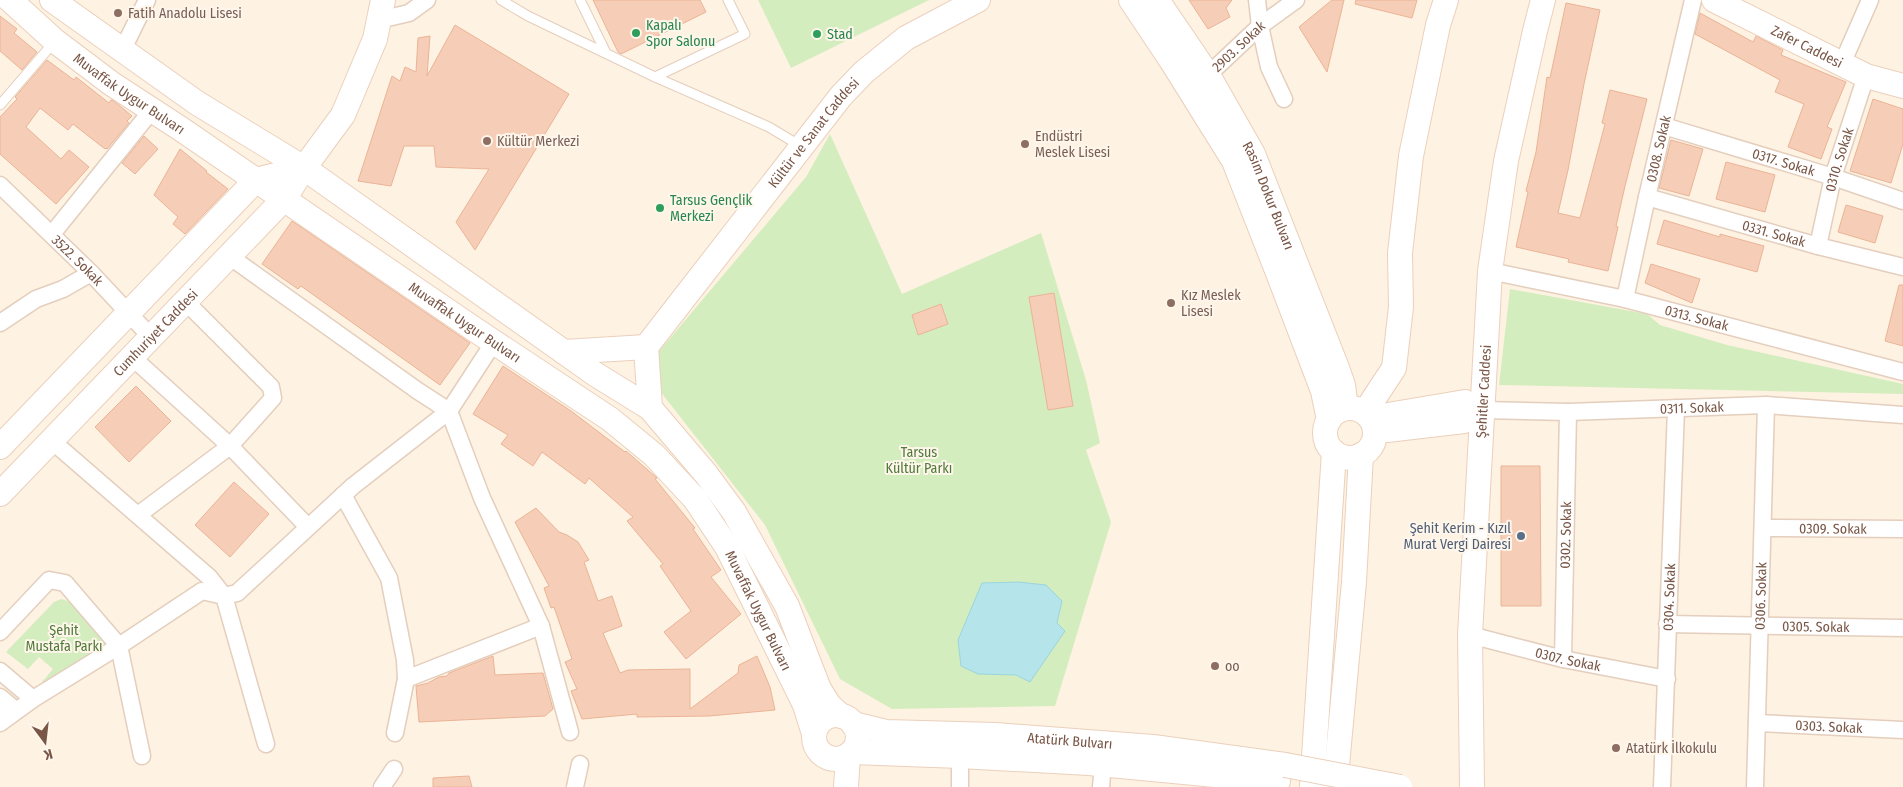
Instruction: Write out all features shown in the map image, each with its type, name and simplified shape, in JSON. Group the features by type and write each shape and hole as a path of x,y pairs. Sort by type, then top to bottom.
{"main road":[{"name":"Muvaffak Uygur Bulvarı","path":"10,0 55,41 112,84 610,419 654,455 695,498 727,547 804,705 814,734"},
{"name":"Muvaffak Uygur Bulvarı","path":"52,0 197,103 304,168 595,374 650,408 706,474 734,512 788,606 819,689 829,705 847,720"},
{"name":"Kültür ve Sanat Caddesi","path":"646,347 841,96 864,72 906,38 978,0"},
{"path":"1131,0 1234,161 1323,392 1357,416 1375,437 1370,447 1361,455 1347,457 1334,452"},
{"name":"Rasim Dokur Bulvarı","path":"1157,0 1208,75 1253,154 1274,203 1343,385 1357,416"},
{"path":"1357,416 1394,368 1401,307 1400,252 1411,156 1438,25 1446,0"},
{"name":"Şehitler Caddesi","path":"1472,787 1470,635 1490,271 1506,161 1534,31 1543,0"},
{"name":"Zafer Caddesi","path":"1714,0 1866,76 1903,86"},
{"name":"Cumhuriyet Caddesi","path":"0,494 284,199 304,168 343,116 375,39 381,10"},
{"path":"0,447 256,180 304,168"},
{"path":"564,352 646,347 650,408"},
{"path":"1282,773 1313,787 1334,452 1327,440 1326,427 1357,416 1465,402 1482,410"},
{"path":"1335,787 1354,582 1361,455"},
{"path":"846,787 850,754 857,742 858,735 847,720 827,717 821,721 814,734 814,741 821,753 834,759 850,754"},
{"name":"Atatürk Bulvarı","path":"847,720 886,732 996,735 1152,747 1282,773"},
{"name":"Atatürk Bulvarı","path":"850,754 960,756 1102,775 1282,773"},
{"path":"1282,773 1400,787"}],"street":[{"path":"123,49 147,0"},
{"path":"381,10 409,13 427,0"},
{"path":"1257,0 1260,26 1269,67 1284,99"},
{"name":"2903. Sokak","path":"1208,75 1260,26 1296,0"},
{"name":"0308. Sokak","path":"1625,299 1693,0"},
{"path":"1842,64 1870,0"},
{"name":"0310. Sokak","path":"1818,246 1833,177 1866,76"},
{"path":"52,234 152,110"},
{"name":"0317. Sokak","path":"1664,126 1833,177 1903,201"},
{"name":"3522. Sokak","path":"0,184 91,273 151,337"},
{"name":"0331. Sokak","path":"1647,197 1818,246 1903,267"},
{"path":"229,256 418,391 449,410 482,498 541,626 570,732"},
{"name":"0313. Sokak","path":"1490,271 1625,299 1903,372"},
{"path":"2,319 36,299 63,289 91,273"},
{"path":"138,514 230,446 274,398 271,387 186,302"},
{"path":"0,723 33,699 119,646 202,591 224,596 237,593 353,486 449,410 494,342"},
{"path":"132,357 230,446 308,527"},
{"name":"0311. Sokak","path":"1482,410 1568,412 1766,405 1903,415"},
{"name":"0306. Sokak","path":"1755,787 1766,405"},
{"name":"0304. Sokak","path":"1662,787 1676,408"},
{"name":"0302. Sokak","path":"1563,658 1568,412"},
{"path":"52,441 209,577 224,596 266,744"},
{"path":"343,495 388,578 405,660 406,679 395,734"},
{"name":"0309. Sokak","path":"1763,528 1903,530"},
{"path":"2,626 49,580 65,583 119,646 142,756"},
{"name":"0305. Sokak","path":"1667,624 1903,628"},
{"path":"406,679 541,626"},
{"name":"0307. Sokak","path":"1470,635 1563,658 1667,679"},
{"path":"0,671 33,699"},
{"path":"0,697 12,708 0,718"},
{"name":"0303. Sokak","path":"1757,723 1903,730"},
{"path":"960,756 960,787"},
{"path":"575,787 580,764"},
{"path":"382,787 394,769"}],"lane":[{"path":"501,0 528,16 655,78 769,127 802,147"},
{"path":"580,0 606,53"},
{"path":"655,78 745,34 728,0"},
{"path":"0,105 55,41"}],"green space":[{"name":"Stad","path":"758,0 929,0 791,68"},
{"name":"Tarsus Kültür Parkı","path":"830,134 902,294 1041,233 1086,380 1100,443 1086,450 1111,522 1055,706 892,709 840,679 765,525 656,386 655,356 806,177"},
{"path":"1510,289 1647,314 1660,325 1727,345 1903,384 1903,394 1499,385"},
{"name":"Şehit Mustafa Parkı","path":"61,599 68,601 106,633 109,644 54,690 42,682 53,669 39,657 28,669 6,652 54,602"}],"water":[{"path":"1018,582 1046,585 1062,601 1057,623 1065,631 1030,682 1016,675 978,674 961,666 958,640 982,583"}],"building":[{"name":"Kapalı Spor Salonu","path":"593,0 700,0 706,12 621,54 618,52"},
{"path":"1189,0 1232,0 1226,8 1230,17 1208,29"},
{"path":"1332,0 1344,0 1327,72 1299,27"},
{"path":"1356,0 1417,0 1412,18 1355,4"},
{"path":"1566,3 1600,10 1558,213 1580,218 1605,124 1602,123 1610,90 1647,99 1625,186 1608,271 1568,262 1569,259 1516,247 1528,192 1526,191 1536,152 1547,77 1550,78"},
{"path":"1700,13 1753,42 1756,36 1783,50 1781,55 1846,82 1827,127 1832,129 1821,159 1788,147 1804,104 1775,92 1780,80 1695,34"},
{"path":"0,16 17,29 14,33 37,52 22,70 0,51"},
{"name":"Kültür Merkezi","path":"455,25 569,94 475,250 456,222 489,169 436,167 434,146 404,146 391,186 358,181 392,76 400,81 405,67 416,72 418,38 430,36 427,76"},
{"path":"47,60 74,80 76,77 109,103 111,100 114,101 132,116 127,121 129,123 105,149 73,124 68,130 40,108 26,127 61,159 69,150 89,167 56,204 0,154 0,117 17,99 15,97"},
{"path":"1873,99 1903,109 1903,144 1891,183 1850,171"},
{"path":"144,136 158,149 135,174 122,163"},
{"path":"1671,140 1703,149 1689,196 1659,188"},
{"path":"180,149 228,189 185,234 173,224 178,217 154,195"},
{"path":"1726,162 1775,175 1765,212 1716,199"},
{"path":"1846,205 1883,216 1875,243 1838,232"},
{"path":"1664,220 1720,237 1720,234 1764,246 1757,272 1657,244"},
{"path":"292,221 470,343 440,385 301,286 298,289 262,264"},
{"path":"1651,264 1700,279 1692,303 1645,283"},
{"path":"1899,285 1903,285 1903,346 1885,341"},
{"path":"1054,293 1073,406 1048,410 1029,297"},
{"path":"941,304 948,324 918,335 912,315"},
{"path":"503,366 571,411 626,451 657,478 655,479 695,528 693,529 721,570 711,577 741,614 686,659 664,632 691,611 660,566 663,564 627,521 633,517 589,478 585,484 542,452 533,466 501,444 508,435 473,414"},
{"path":"136,386 171,421 129,462 95,427"},
{"name":"Şehit Kerim - Kızıl Murat Vergi Dairesi","path":"1501,466 1540,466 1541,606 1501,606"},
{"path":"234,482 269,514 230,557 195,525"},
{"path":"536,508 559,532 578,542 589,560 584,562 598,601 612,596 622,626 603,633 620,673 628,670 690,669 690,709 738,673 739,665 757,656 770,687 775,710 709,716 637,717 637,714 582,719 571,691 577,689 565,662 572,659 554,607 551,608 544,588 549,586 515,522"},
{"path":"493,656 495,675 543,673 553,709 545,716 419,722 416,686 428,683 439,677 447,676 449,673"},
{"path":"469,776 472,787 433,787 433,778"}],"place":[{"name":"Fatih Anadolu Lisesi","path":"118,13"},
{"name":"Kapalı Spor Salonu","path":"636,33"},
{"name":"Stad","path":"817,34"},
{"name":"Kültür Merkezi","path":"487,141"},
{"name":"Endüstri Meslek Lisesi","path":"1025,144"},
{"name":"Tarsus Gençlik Merkezi","path":"660,208"},
{"name":"Kız Meslek Lisesi","path":"1171,303"},
{"name":"Şehit Kerim - Kızıl Murat Vergi Dairesi","path":"1521,536"},
{"name":"oo","path":"1215,666"},
{"name":"Atatürk İlkokulu","path":"1616,748"}]}
